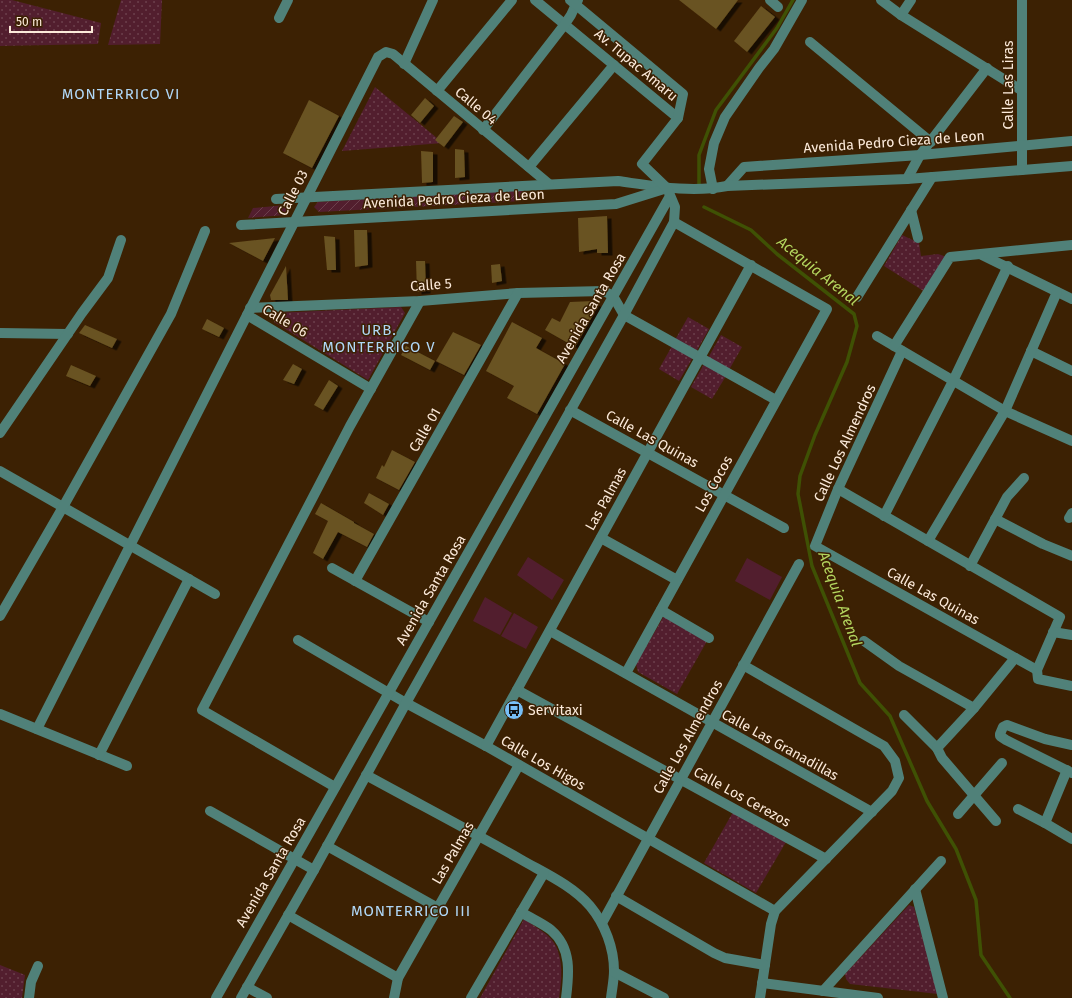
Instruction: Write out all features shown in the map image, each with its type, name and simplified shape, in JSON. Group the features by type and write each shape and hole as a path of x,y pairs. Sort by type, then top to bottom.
{"street":[{"path":"278,18 288,0"},
{"path":"404,64 433,0"},
{"path":"437,91 512,0"},
{"name":"Av. Tupac Amaru","path":"535,0 678,118 683,94 574,1"},
{"path":"770,0 778,7"},
{"path":"708,188 709,169 714,143 725,117 774,49 802,0"},
{"path":"881,0 901,15 1021,90"},
{"path":"901,15 911,0"},
{"name":"Calle Las Liras","path":"1022,0 1022,170"},
{"path":"483,130 565,24 571,15 574,1"},
{"path":"810,42 931,142"},
{"name":"Calle 04","path":"385,53 388,52 393,54 549,184"},
{"name":"Calle 03","path":"37,729 230,350 375,60 380,55 385,53"},
{"path":"529,167 614,65"},
{"path":"907,179 920,155 987,68"},
{"path":"241,998 624,315 674,222 675,207 668,192 642,164 678,118"},
{"name":"Avenida Pedro Cieza de Leon","path":"727,186 744,166 920,155 1072,141"},
{"name":"Avenida Pedro Cieza de Leon","path":"241,225 616,204 691,188 907,179 1072,166"},
{"path":"857,297 932,177"},
{"name":"Avenida Pedro Cieza de Leon","path":"276,199 307,196 618,181 668,192"},
{"name":"Avenida Santa Rosa","path":"216,998 613,296 668,192"},
{"path":"911,210 918,238"},
{"path":"674,222 751,265"},
{"path":"0,616 171,314 205,231"},
{"path":"0,433 108,278 121,240"},
{"path":"982,254 1072,245"},
{"path":"982,254 1072,299"},
{"name":"Calle Los Almendros","path":"815,546 898,349 950,257 982,254"},
{"name":"Los Cocos","path":"626,673 827,309 751,265"},
{"name":"Las Palmas","path":"486,746 751,265"},
{"path":"884,516 953,381 1008,266"},
{"name":"Calle 5","path":"249,312 518,293 604,291 613,296"},
{"path":"928,541 1005,411 1057,292"},
{"name":"Calle 01","path":"355,580 518,293"},
{"path":"613,296 624,315 776,400"},
{"path":"335,787 202,710 350,426 420,300"},
{"name":"Calle 06","path":"249,312 371,389"},
{"path":"0,333 68,334"},
{"path":"877,336 1005,411 1072,441"},
{"path":"1031,351 1072,371"},
{"name":"Calle Las Quinas","path":"570,410 784,528"},
{"path":"0,471 215,594"},
{"path":"970,566 1007,497 1024,478"},
{"path":"838,489 1060,617 1038,670"},
{"path":"995,519 1043,544 1072,556"},
{"path":"601,538 677,580"},
{"name":"Calle Las Quinas","path":"815,546 1038,670 1038,679 1072,686"},
{"name":"Calle Los Almendros","path":"602,923 799,564"},
{"path":"332,568 429,622"},
{"path":"99,754 189,579"},
{"path":"661,610 709,638"},
{"name":"Calle Las Granadillas","path":"550,631 872,812"},
{"path":"1053,632 1072,635"},
{"name":"Calle Los Higos","path":"298,640 388,693 486,746 775,911"},
{"path":"864,641 899,666 974,708"},
{"path":"937,748 974,708 1015,658"},
{"path":"743,664 884,746 895,761 899,778 892,791 775,911 771,924 760,998"},
{"name":"Calle Los Cerezos","path":"518,690 826,859"},
{"path":"0,714 127,766"},
{"path":"904,715 937,748 942,758 996,821"},
{"path":"1045,823 1069,771 1006,740 1000,736 1000,734 1003,727 1007,725 1045,739 1072,745"},
{"path":"958,814 1002,763"},
{"name":"Las Palmas","path":"394,998 398,978 519,765"},
{"path":"366,775 479,836 577,893 602,923 611,948 614,972 611,998"},
{"path":"1018,809 1072,839"},
{"path":"210,810 314,870"},
{"path":"327,846 438,908"},
{"path":"824,991 914,889 941,861"},
{"path":"471,998 544,873"},
{"path":"914,889 943,998"},
{"path":"616,896 714,953 725,958 765,965"},
{"path":"521,912 550,930 564,948 568,962 569,974 566,998"},
{"path":"288,915 398,978"},
{"path":"29,998 31,982 38,966"},
{"path":"614,972 664,998"},
{"path":"762,983 878,998"},
{"path":"247,987 267,998"}],"shaded area":[{"path":"0,0 12,0 101,23 98,44 0,46"},
{"path":"121,0 162,0 160,44 108,45"},
{"path":"375,87 443,143 342,151"},
{"path":"521,190 525,191 527,194 525,200 522,201 319,212 314,207 318,202"},
{"path":"286,205 290,209 286,215 248,218 253,208"},
{"path":"902,235 919,243 921,256 938,254 947,257 925,292 884,266"},
{"path":"401,307 405,313 368,380 274,322 275,313"},
{"path":"688,317 709,329 696,352 675,340"},
{"path":"721,335 742,347 729,370 708,358"},
{"path":"672,346 693,357 679,381 659,369"},
{"path":"704,364 726,376 712,399 691,387"},
{"path":"528,557 564,580 552,600 517,575"},
{"path":"747,558 782,577 770,600 735,581"},
{"path":"485,597 512,613 500,635 473,621"},
{"path":"514,613 538,627 526,649 501,636"},
{"path":"664,616 707,641 677,694 638,672 636,664"},
{"path":"733,812 786,842 756,893 704,863"},
{"path":"909,905 914,907 938,994 850,984 846,979 845,974"},
{"path":"524,919 547,935 557,948 561,965 559,998 480,998"},
{"path":"0,965 25,975 22,998 0,998"}],"building":[{"path":"679,0 738,0 716,29"},
{"path":"761,6 775,17 747,52 734,41"},
{"path":"425,98 434,106 420,123 411,115"},
{"path":"309,100 339,116 312,168 283,153"},
{"path":"454,116 463,122 444,147 435,140"},
{"path":"455,149 464,150 465,177 455,178"},
{"path":"421,151 433,152 433,182 422,183"},
{"path":"607,216 608,253 597,253 597,249 579,252 578,218"},
{"path":"354,230 367,230 368,265 355,267"},
{"path":"324,236 335,237 336,270 327,270"},
{"path":"275,238 263,261 229,243"},
{"path":"416,261 425,261 426,291 417,292"},
{"path":"500,264 502,281 492,283 491,265"},
{"path":"286,266 288,300 271,300 270,295"},
{"path":"593,301 598,306 575,347 545,330 552,318 560,322 570,302"},
{"path":"207,319 224,328 219,337 202,329"},
{"path":"512,322 542,338 536,348 565,364 537,414 507,398 514,386 486,371"},
{"path":"85,325 117,339 112,348 79,333"},
{"path":"453,332 481,345 464,375 436,361"},
{"path":"406,346 435,361 430,370 401,355"},
{"path":"293,364 302,369 294,384 283,380"},
{"path":"71,365 96,376 90,386 66,376"},
{"path":"329,380 338,386 323,410 314,405"},
{"path":"392,450 415,462 399,490 376,478 382,465 384,467"},
{"path":"369,493 389,504 383,515 364,503"},
{"path":"321,503 374,534 367,547 338,532 323,559 313,553 328,521 315,514"}],"waterway":[{"name":"Acequia Arenal","path":"699,185 699,155 716,110 777,28 793,0"},
{"name":"Acequia Arenal","path":"704,207 751,230 777,254 854,314 857,326 847,362 815,435 800,476 798,494 812,566 860,683 890,716 927,801 956,849 976,900 981,955 1010,998"}],"place":[{"name":"Servitaxi","path":"514,710"}],"district":[{"name":"MONTERRICO VI","path":"121,94"},
{"name":"URB. MONTERRICO V","path":"379,338"},
{"name":"MONTERRICO III","path":"411,911"}]}
